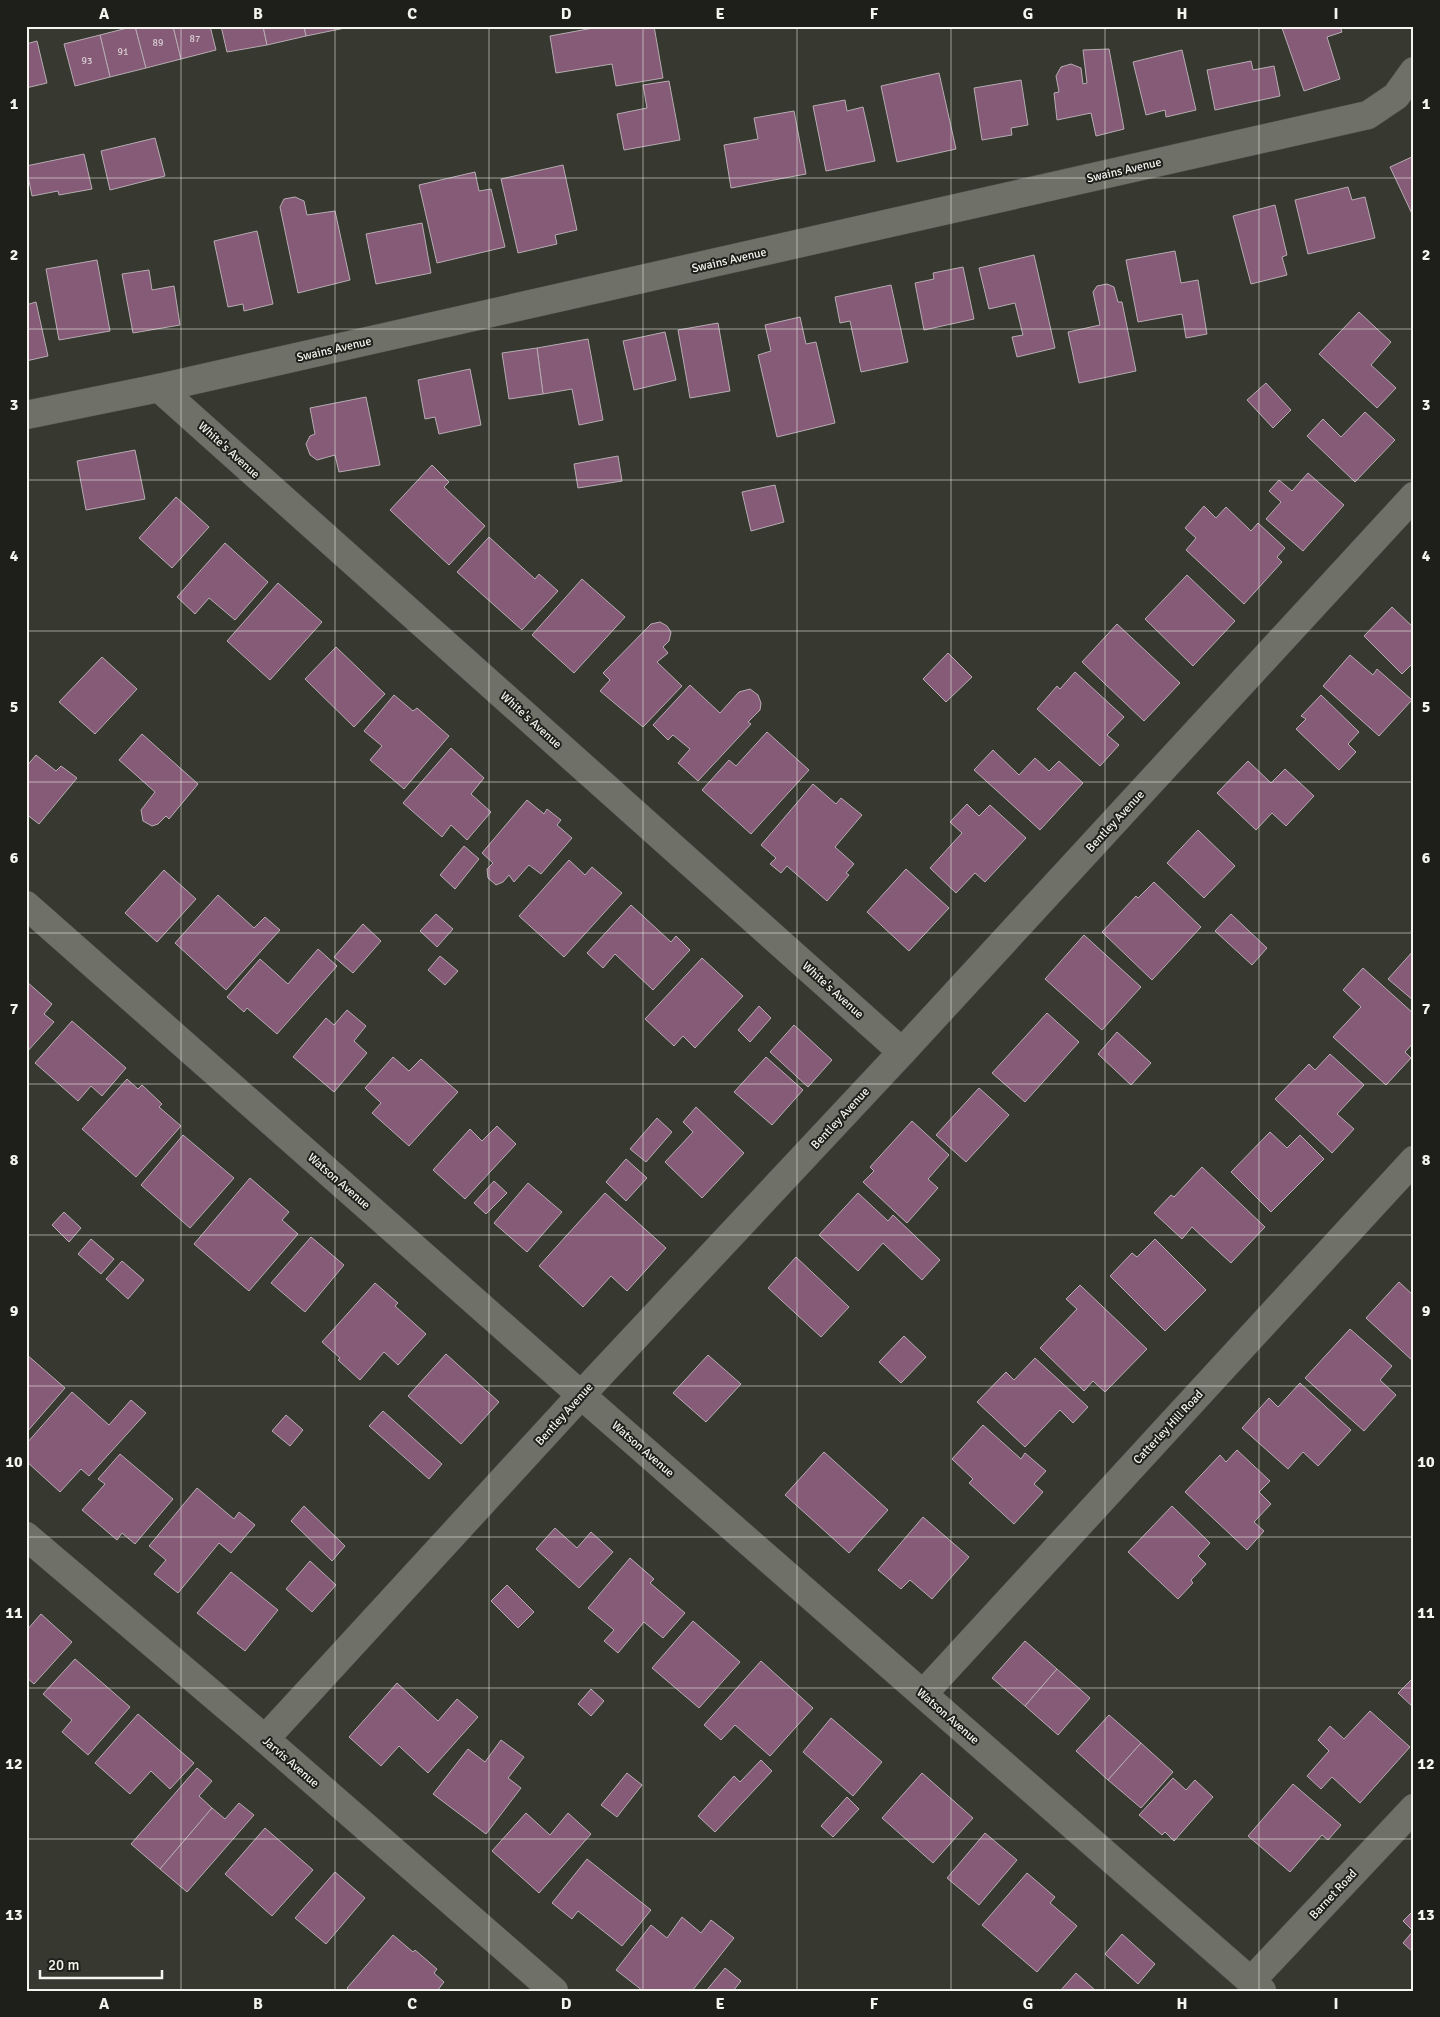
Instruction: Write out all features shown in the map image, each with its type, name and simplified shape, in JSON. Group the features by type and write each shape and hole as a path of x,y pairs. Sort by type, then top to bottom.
{"street":[{"name":"Swains Avenue","path":"26,415 159,388 1368,115 1396,96 1414,71"},
{"name":"White's Avenue","path":"159,388 902,1052"},
{"name":"Bentley Avenue","path":"265,1739 1414,496"},
{"name":"Watson Avenue","path":"26,905 581,1395 1257,1986"},
{"name":"Catterley Hill Road","path":"923,1694 1414,1160"},
{"name":"Jarvis Avenue","path":"26,1536 265,1739 554,1991"},
{"name":"Barnet Road","path":"1257,1986 1414,1808"}],"building":[{"path":"135,26 146,68 110,77 100,35"},
{"path":"135,26 173,26 181,59 146,68"},
{"path":"173,26 210,26 216,50 181,59"},
{"path":"221,26 263,26 267,45 227,52"},
{"path":"263,26 304,26 306,36 267,45"},
{"path":"304,26 345,26 345,28 306,36"},
{"path":"604,26 654,26 663,78 616,86 612,64 556,73 550,36"},
{"path":"1288,26 1340,26 1342,32 1327,37 1340,79 1304,91 1282,28"},
{"path":"100,35 110,77 75,86 64,44"},
{"path":"37,41 47,83 26,88 26,44"},
{"path":"1109,49 1124,129 1096,136 1091,113 1057,120 1054,93 1059,92 1056,76 1061,67 1071,64 1081,68 1083,84 1087,83 1083,50"},
{"path":"1182,50 1196,110 1166,117 1165,110 1146,115 1133,62"},
{"path":"1251,61 1253,70 1274,66 1280,96 1215,110 1207,70"},
{"path":"939,73 956,149 897,162 881,86"},
{"path":"1021,80 1028,125 1011,128 1012,135 982,140 974,88"},
{"path":"669,81 680,140 624,150 617,114 647,108 643,85"},
{"path":"845,100 847,111 863,107 875,161 826,171 813,106"},
{"path":"794,111 806,174 731,188 724,145 758,139 754,118"},
{"path":"155,138 165,176 110,190 101,151"},
{"path":"84,154 92,189 59,195 58,191 32,196 26,166"},
{"path":"1414,156 1414,218 1390,167"},
{"path":"563,165 577,230 555,235 557,244 518,253 501,179"},
{"path":"475,172 479,191 491,189 505,247 437,263 419,185"},
{"path":"1348,187 1352,200 1365,197 1375,238 1308,254 1295,200"},
{"path":"295,197 304,201 307,215 335,211 350,280 298,293 280,207 284,199"},
{"path":"1275,205 1287,255 1282,257 1287,275 1251,284 1233,216"},
{"path":"422,223 431,273 376,284 366,234"},
{"path":"257,231 273,304 244,311 243,304 228,307 214,241"},
{"path":"1175,251 1181,283 1198,280 1207,334 1186,338 1182,314 1138,322 1126,260"},
{"path":"1034,255 1055,348 1017,357 1012,337 1023,335 1015,303 989,309 979,268"},
{"path":"97,260 110,331 59,340 46,269"},
{"path":"963,267 974,319 924,330 915,283 934,279 933,273"},
{"path":"149,270 152,290 174,286 180,325 133,333 122,274"},
{"path":"1107,284 1114,287 1118,302 1122,302 1136,371 1079,383 1068,332 1100,325 1093,292 1097,286"},
{"path":"891,285 908,362 861,372 850,321 840,323 835,297"},
{"path":"36,302 48,356 26,361 26,305"},
{"path":"1359,312 1391,342 1371,365 1396,388 1377,408 1319,354"},
{"path":"800,317 806,344 816,342 835,423 777,437 758,355 771,351 765,325"},
{"path":"718,323 730,391 690,398 678,330"},
{"path":"665,332 676,380 634,390 623,341"},
{"path":"588,339 603,420 579,425 572,389 543,394 537,348"},
{"path":"537,348 543,394 509,399 502,353"},
{"path":"470,369 481,425 439,434 435,417 425,419 418,380"},
{"path":"1266,383 1291,410 1273,428 1247,400"},
{"path":"366,397 380,465 339,472 335,455 317,460 310,455 306,444 310,436 315,434 310,408"},
{"path":"1365,412 1395,440 1355,482 1307,436 1323,419 1341,437"},
{"path":"135,450 145,499 86,510 77,461"},
{"path":"618,456 622,481 578,488 574,464"},
{"path":"432,465 449,482 444,487 485,526 449,565 390,510"},
{"path":"1308,473 1344,505 1303,551 1266,519 1281,502 1269,491 1279,480 1292,491"},
{"path":"775,485 784,522 751,531 742,492"},
{"path":"176,497 209,527 172,568 139,538"},
{"path":"1204,506 1216,518 1226,507 1251,531 1258,523 1285,548 1277,557 1282,562 1244,604 1186,550 1196,538 1185,528"},
{"path":"489,537 535,579 539,574 558,591 522,630 457,572"},
{"path":"225,543 268,582 235,620 209,598 195,614 177,597"},
{"path":"1187,575 1235,621 1193,666 1145,619"},
{"path":"582,579 625,617 574,673 532,635"},
{"path":"278,583 322,622 270,680 227,641"},
{"path":"1392,607 1414,628 1414,662 1402,674 1364,636"},
{"path":"660,622 667,626 671,632 669,641 663,647 668,653 657,662 682,686 643,727 600,691 610,680 603,673 651,624"},
{"path":"1117,624 1180,683 1144,721 1082,662"},
{"path":"336,647 385,694 354,727 305,679"},
{"path":"948,653 972,677 946,702 923,679"},
{"path":"1350,655 1373,675 1377,669 1412,700 1379,736 1323,686"},
{"path":"102,657 137,689 95,734 59,702"},
{"path":"1075,672 1124,717 1107,735 1119,745 1100,766 1037,709 1057,686 1060,689"},
{"path":"690,685 720,713 739,692 750,689 758,695 761,703 760,710 748,722 751,724 698,781 678,763 690,749 673,735 668,740 653,725"},
{"path":"394,695 413,711 417,708 449,736 404,789 370,760 382,746 364,731"},
{"path":"1321,695 1359,732 1348,744 1356,752 1339,770 1296,729 1306,719 1301,716"},
{"path":"767,732 809,770 751,834 702,790 729,760 736,766"},
{"path":"142,734 198,784 169,819 166,816 158,824 152,826 143,821 141,810 155,792 119,760"},
{"path":"451,748 484,778 471,794 491,812 467,840 451,825 442,837 403,803"},
{"path":"993,750 1019,775 1035,758 1049,771 1059,761 1083,783 1040,830 974,770"},
{"path":"36,755 56,771 61,766 77,778 39,824 26,814 26,767"},
{"path":"1248,761 1271,783 1285,769 1314,796 1286,826 1272,813 1256,830 1217,793"},
{"path":"813,784 836,804 841,798 862,815 835,847 854,864 846,873 849,875 827,901 787,866 781,873 770,864 776,858 761,845"},
{"path":"527,800 544,814 547,809 561,820 557,825 572,838 541,874 529,865 514,882 509,875 503,882 496,885 488,878 487,869 493,863 482,853"},
{"path":"967,804 979,816 990,805 1026,838 985,882 975,873 956,893 930,868 962,833 950,822"},
{"path":"1198,830 1235,866 1204,898 1167,863"},
{"path":"464,846 479,859 455,889 440,875"},
{"path":"569,860 585,875 592,867 622,893 564,957 519,916"},
{"path":"906,869 949,908 909,951 867,912"},
{"path":"164,870 196,899 157,942 125,913"},
{"path":"1154,882 1201,927 1152,980 1102,932 1136,896 1138,898"},
{"path":"218,895 254,928 265,917 280,930 226,990 175,943"},
{"path":"631,905 671,942 676,936 690,950 653,990 615,954 603,968 587,953"},
{"path":"436,914 453,929 437,947 420,931"},
{"path":"1231,914 1267,948 1252,965 1215,931"},
{"path":"1414,923 1414,935 1411,932"},
{"path":"363,924 381,941 353,973 334,957"},
{"path":"1084,935 1141,987 1102,1030 1045,979"},
{"path":"318,949 337,966 277,1034 247,1008 244,1012 227,997 260,959 288,984"},
{"path":"1414,950 1414,1001 1388,979"},
{"path":"440,956 458,971 445,985 428,970"},
{"path":"702,958 743,996 695,1048 683,1036 674,1046 645,1019"},
{"path":"1363,968 1414,1014 1414,1042 1405,1052 1411,1058 1386,1085 1333,1037 1361,1007 1343,990"},
{"path":"26,981 52,1004 44,1014 54,1022 26,1053"},
{"path":"759,1006 771,1018 750,1042 738,1030"},
{"path":"347,1010 366,1026 354,1041 367,1053 334,1092 293,1057 326,1018 334,1025"},
{"path":"1047,1013 1079,1042 1025,1102 992,1073"},
{"path":"72,1021 126,1068 102,1096 91,1086 78,1101 35,1063"},
{"path":"794,1025 832,1060 808,1087 770,1052"},
{"path":"1117,1032 1151,1063 1131,1085 1098,1054"},
{"path":"1330,1054 1364,1085 1337,1114 1354,1129 1332,1153 1275,1099 1309,1064 1315,1070"},
{"path":"393,1057 409,1071 421,1059 458,1092 409,1146 372,1113 381,1103 365,1088"},
{"path":"766,1057 803,1090 772,1125 734,1092"},
{"path":"127,1079 138,1089 142,1085 162,1104 159,1107 181,1126 136,1177 82,1129"},
{"path":"979,1088 1009,1115 966,1162 936,1135"},
{"path":"696,1107 744,1153 702,1198 665,1162 693,1132 683,1122"},
{"path":"657,1118 672,1132 646,1162 630,1149"},
{"path":"912,1121 949,1155 928,1179 938,1188 907,1223 863,1182 874,1171 870,1167"},
{"path":"497,1126 516,1144 465,1199 433,1170 470,1129 482,1141"},
{"path":"1270,1132 1287,1148 1300,1135 1324,1159 1271,1212 1231,1172"},
{"path":"183,1135 234,1178 190,1228 141,1185"},
{"path":"626,1159 647,1178 626,1201 606,1182"},
{"path":"1202,1167 1265,1227 1231,1263 1192,1227 1182,1239 1154,1213 1171,1195 1174,1197"},
{"path":"250,1178 289,1212 282,1220 298,1234 249,1291 194,1244"},
{"path":"494,1181 507,1193 486,1214 474,1203"},
{"path":"528,1183 562,1212 527,1252 494,1223"},
{"path":"605,1193 666,1248 627,1291 611,1276 583,1307 539,1266"},
{"path":"858,1193 888,1221 893,1215 940,1260 922,1280 883,1243 858,1271 819,1235"},
{"path":"64,1212 81,1228 69,1242 52,1225"},
{"path":"311,1237 344,1265 305,1312 271,1283"},
{"path":"91,1239 114,1259 101,1274 78,1254"},
{"path":"1155,1239 1206,1290 1165,1331 1110,1276 1132,1253 1137,1257"},
{"path":"796,1257 849,1307 821,1337 768,1288"},
{"path":"122,1261 144,1280 128,1299 106,1279"},
{"path":"1399,1282 1414,1296 1414,1362 1366,1318"},
{"path":"375,1283 398,1303 395,1306 426,1334 398,1365 384,1352 360,1380 322,1342"},
{"path":"1080,1285 1147,1349 1105,1392 1093,1381 1084,1391 1040,1348 1077,1309 1066,1299"},
{"path":"1350,1329 1392,1366 1380,1380 1396,1395 1364,1431 1305,1378"},
{"path":"904,1336 926,1357 901,1383 879,1362"},
{"path":"26,1354 65,1388 26,1433"},
{"path":"446,1354 499,1402 461,1444 408,1396"},
{"path":"708,1355 741,1384 706,1422 673,1393"},
{"path":"1035,1358 1088,1407 1073,1423 1060,1410 1025,1447 977,1402 1006,1372 1014,1380"},
{"path":"1300,1383 1351,1430 1318,1466 1303,1452 1288,1469 1242,1428 1269,1398 1278,1407"},
{"path":"72,1392 109,1425 131,1400 146,1413 89,1476 81,1469 60,1492 26,1461 26,1444"},
{"path":"383,1411 442,1464 429,1479 369,1426"},
{"path":"286,1415 303,1430 290,1446 272,1431"},
{"path":"983,1425 1021,1459 1025,1453 1046,1471 1034,1484 1043,1492 1014,1524 969,1483 973,1479 952,1459"},
{"path":"1237,1450 1270,1481 1259,1492 1271,1504 1254,1522 1264,1531 1247,1550 1185,1492 1220,1455 1226,1462"},
{"path":"824,1452 888,1510 849,1553 785,1495"},
{"path":"120,1454 173,1499 135,1544 122,1533 117,1540 82,1510 105,1484 98,1479"},
{"path":"197,1488 234,1519 239,1512 255,1525 231,1553 219,1543 178,1593 154,1574 166,1560 149,1546"},
{"path":"304,1506 345,1546 332,1561 291,1521"},
{"path":"1172,1506 1210,1543 1198,1556 1206,1564 1191,1580 1193,1583 1178,1599 1128,1552"},
{"path":"923,1517 969,1557 932,1599 910,1580 901,1589 878,1570"},
{"path":"555,1528 577,1548 591,1532 613,1552 579,1588 536,1549"},
{"path":"630,1558 654,1579 650,1583 685,1613 663,1638 644,1622 618,1653 604,1641 614,1630 588,1608"},
{"path":"310,1561 336,1585 312,1612 286,1589"},
{"path":"231,1572 278,1610 245,1651 197,1613"},
{"path":"507,1585 534,1612 518,1628 491,1601"},
{"path":"41,1614 72,1642 34,1684 26,1677 26,1631"},
{"path":"693,1621 740,1662 699,1708 652,1668"},
{"path":"1025,1641 1057,1669 1025,1706 992,1678"},
{"path":"75,1659 130,1707 88,1755 62,1732 72,1720 43,1694"},
{"path":"761,1661 813,1708 770,1756 735,1725 721,1740 704,1725"},
{"path":"1057,1669 1090,1698 1058,1735 1025,1706"},
{"path":"1414,1677 1414,1708 1398,1693"},
{"path":"397,1683 438,1721 457,1699 478,1717 428,1773 399,1746 381,1766 349,1737"},
{"path":"591,1689 604,1701 591,1716 578,1704"},
{"path":"1370,1711 1410,1747 1360,1803 1332,1777 1321,1789 1307,1776 1329,1751 1318,1740 1330,1726 1344,1739"},
{"path":"138,1714 194,1763 170,1789 151,1771 130,1794 95,1763"},
{"path":"1109,1715 1141,1743 1108,1780 1076,1751"},
{"path":"831,1718 882,1762 853,1796 803,1752"},
{"path":"501,1740 524,1757 508,1778 521,1788 486,1834 433,1794 468,1749 485,1762"},
{"path":"1141,1743 1173,1772 1141,1808 1108,1780"},
{"path":"761,1760 772,1771 715,1832 698,1816 734,1776 740,1782"},
{"path":"197,1768 212,1781 199,1796 212,1808 160,1869 131,1844"},
{"path":"627,1773 642,1785 617,1817 601,1805"},
{"path":"922,1773 973,1818 933,1863 882,1818"},
{"path":"1173,1778 1186,1790 1195,1780 1213,1797 1174,1841 1165,1832 1162,1835 1139,1815"},
{"path":"1293,1784 1341,1825 1328,1840 1322,1835 1290,1872 1248,1836"},
{"path":"847,1797 859,1809 833,1837 821,1826"},
{"path":"239,1803 254,1815 187,1892 160,1869 212,1808 225,1819"},
{"path":"526,1813 550,1835 568,1813 591,1834 539,1893 492,1851"},
{"path":"265,1828 313,1870 272,1916 225,1874"},
{"path":"985,1833 1017,1860 979,1905 947,1878"},
{"path":"587,1859 651,1910 622,1946 578,1911 572,1919 552,1903"},
{"path":"335,1872 365,1898 326,1944 295,1918"},
{"path":"1027,1873 1055,1897 1050,1903 1077,1926 1037,1972 982,1925"},
{"path":"1414,1910 1414,1953 1403,1943 1413,1931 1403,1921"},
{"path":"682,1917 701,1933 711,1920 734,1938 692,1991 643,1991 616,1970 651,1925 667,1938"},
{"path":"1122,1934 1155,1964 1138,1984 1105,1954"},
{"path":"393,1935 413,1952 415,1950 437,1969 434,1973 444,1982 437,1991 350,1991 347,1988"},
{"path":"725,1968 741,1981 733,1991 706,1991"},
{"path":"1076,1973 1096,1991 1060,1991"}]}
